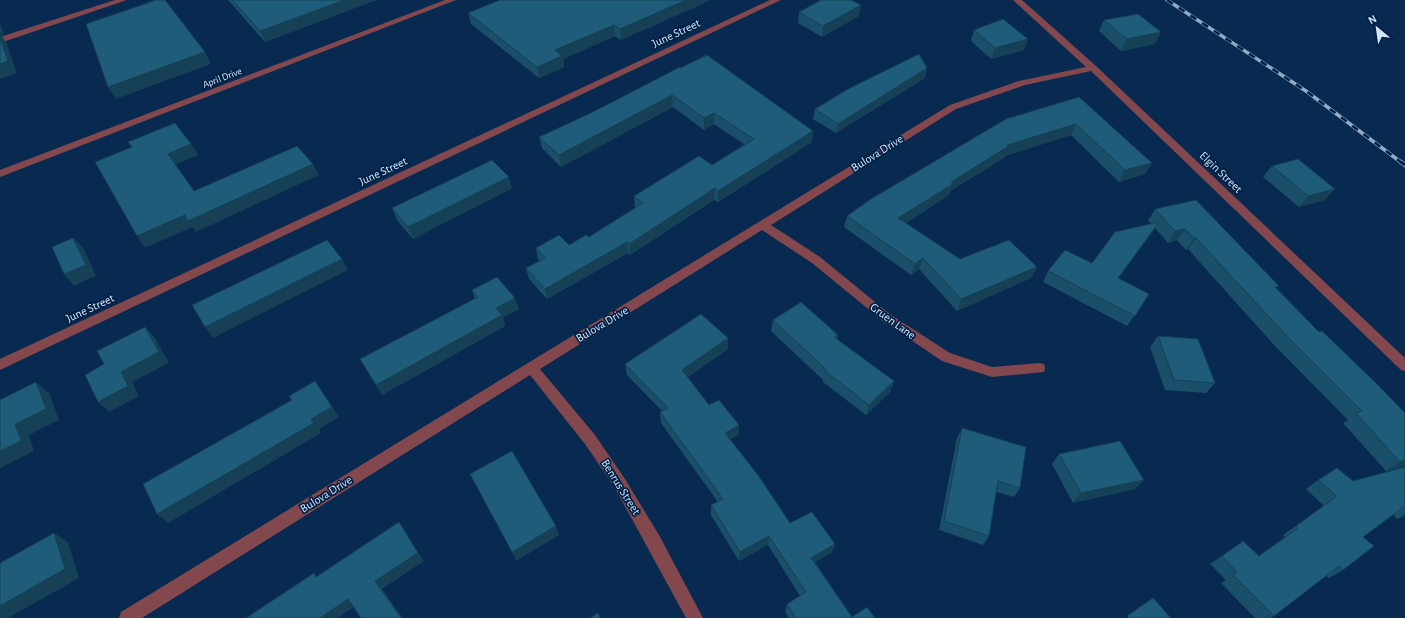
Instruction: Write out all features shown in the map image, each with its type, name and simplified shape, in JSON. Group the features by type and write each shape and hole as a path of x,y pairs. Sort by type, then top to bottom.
{"street":[{"path":"0,40 123,0"},
{"name":"April Drive","path":"0,174 452,0"},
{"name":"June Street","path":"0,365 777,0"},
{"name":"Elgin Street","path":"1017,0 1093,68 1405,366"},
{"name":"Bulova Drive","path":"127,618 531,367 764,226 895,142 953,107 1007,86 1037,78 1093,68"},
{"name":"Gruen Lane","path":"764,226 816,260 887,318 946,356 992,372 1040,368"},
{"name":"Benrus Street","path":"531,367 608,465 628,497 695,618"}],"building":[{"path":"156,0 165,0 205,52 108,87 86,24"},
{"path":"232,0 345,0 260,31"},
{"path":"500,0 686,0 620,29 614,25 555,50 562,56 537,67 468,13"},
{"path":"821,0 851,0 861,5 823,26 799,12"},
{"path":"1138,14 1161,32 1127,39 1104,20"},
{"path":"1003,19 1028,39 995,48 974,30"},
{"path":"0,38 8,61 0,64"},
{"path":"919,54 927,68 838,124 815,109 850,88"},
{"path":"707,55 813,131 718,191 715,188 629,244 627,242 545,289 526,268 545,258 536,248 559,235 569,245 586,235 589,237 643,203 634,196 699,156 712,165 754,139 714,113 704,118 672,95 559,155 539,137 593,112 680,67"},
{"path":"1079,97 1152,163 1125,170 1076,124 1007,145 1009,146 951,182 953,184 898,218 960,259 1009,240 1037,267 961,299 923,258 915,264 847,216 871,199 1006,119"},
{"path":"175,123 191,144 168,154 194,191 297,146 313,164 188,221 185,215 137,236 95,162 132,147 128,142"},
{"path":"1298,159 1335,189 1308,196 1272,166"},
{"path":"492,160 509,177 408,227 392,208"},
{"path":"1196,200 1279,286 1275,287 1319,332 1322,331 1405,413 1405,460 1400,462 1356,413 1362,411 1285,334 1196,238 1194,238 1185,229 1175,231 1155,209"},
{"path":"1159,222 1118,278 1149,294 1135,316 1048,271 1065,250 1092,263 1115,232"},
{"path":"73,238 86,265 64,274 52,247"},
{"path":"327,240 342,259 205,327 192,305"},
{"path":"497,277 515,298 496,308 502,315 376,385 360,359 478,297 472,290"},
{"path":"801,302 838,335 834,337 894,381 869,405 825,371 827,370 773,320"},
{"path":"701,314 728,338 682,370 709,405 719,400 739,425 725,433 758,475 790,523 812,512 835,544 811,558 852,617 867,607 875,618 796,618 787,604 806,592 769,536 740,552 711,505 723,499 660,412 668,408 625,364"},
{"path":"145,327 159,352 121,372 128,386 98,402 85,375 104,364 97,351"},
{"path":"1158,336 1198,339 1215,383 1174,380"},
{"path":"315,381 332,407 311,419 314,423 157,514 143,484 292,400 289,396"},
{"path":"36,382 46,409 15,424 21,441 0,451 0,400"},
{"path":"962,428 1026,447 1020,488 998,481 989,536 944,521"},
{"path":"1120,441 1144,480 1081,493 1059,454"},
{"path":"512,451 556,526 512,552 470,474"},
{"path":"1405,467 1405,506 1363,537 1374,546 1343,570 1339,566 1274,616 1233,575 1237,572 1222,556 1243,541 1259,556 1298,528 1296,526 1337,496 1318,480 1337,468 1353,481"},
{"path":"399,522 418,553 375,581 401,618 361,618 348,599 320,618 246,618 314,573 316,577"},
{"path":"54,533 65,569 0,606 0,563"},
{"path":"1153,598 1171,618 1129,618 1127,616"},
{"path":"598,613 600,618 590,618"}],"railway":[{"path":"1167,0 1306,91 1402,163"},
{"path":"1401,162 1405,165"}]}
